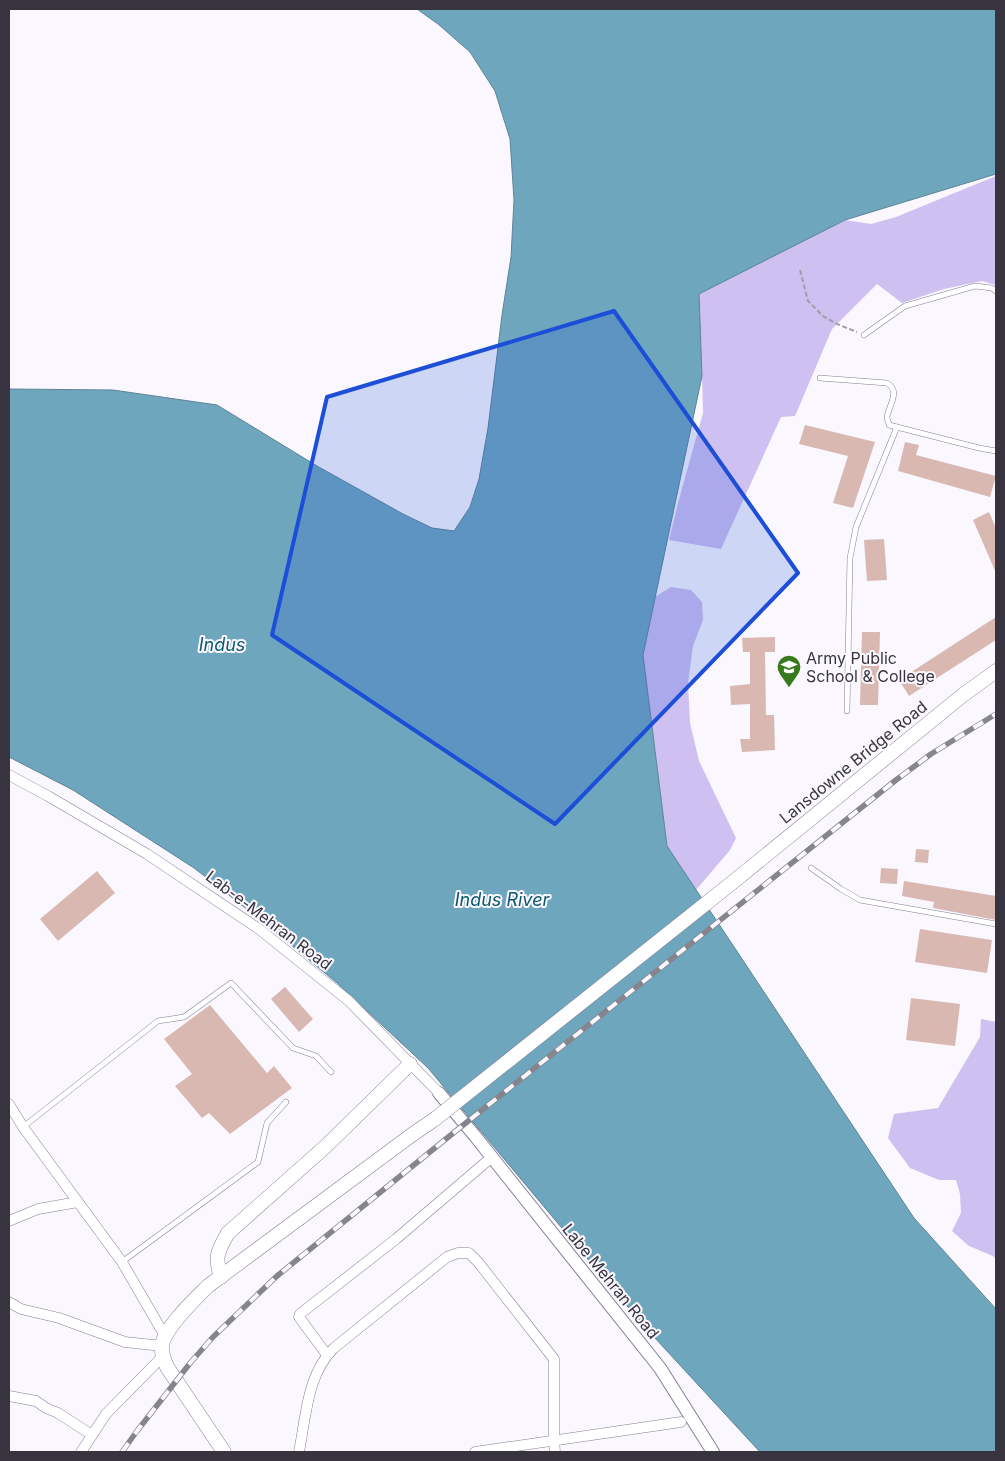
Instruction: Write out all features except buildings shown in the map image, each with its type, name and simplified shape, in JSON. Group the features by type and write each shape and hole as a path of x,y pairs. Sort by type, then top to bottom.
{"main road":[{"name":"Lansdowne Bridge Road","path":"163,1346 189,1305 208,1286 435,1119 733,882 963,695 996,672"},
{"path":"221,1277 216,1264 218,1251 228,1233 325,1146 410,1064"},
{"path":"163,1346 167,1367 224,1452"}],"street":[{"name":"Lab-e-Mehran Road","path":"9,775 147,854 258,929 349,1001 439,1093 474,1136"},
{"path":"9,1104 23,1127 122,1262 163,1346"},
{"name":"Labe Mehran Road","path":"474,1136 660,1368 713,1452"},
{"path":"327,1354 299,1317 300,1314 396,1239 492,1157"},
{"path":"9,1221 38,1209 78,1202"},
{"path":"299,1452 311,1388 316,1371 327,1354 447,1257 458,1253 469,1253 478,1262 554,1359 555,1452"},
{"path":"9,1302 21,1309 59,1318 125,1342 163,1346"},
{"path":"81,1452 106,1414 163,1346"},
{"path":"9,1396 36,1401 92,1435"},
{"path":"475,1452 519,1449 554,1440 681,1422"}],"lane":[{"path":"864,335 905,306 920,301 975,286 992,288 996,292"},
{"path":"820,378 888,383 892,385 894,391 893,401 887,418 889,425 996,451"},
{"path":"847,711 850,558 856,527 896,427"},
{"path":"811,868 860,900 996,924"},
{"path":"23,1127 158,1021 184,1017 231,983 293,1048 316,1056 331,1072"},
{"path":"122,1262 258,1162 267,1123 286,1102"}],"path":[{"path":"800,270 808,300 823,316 864,335"}],"highlighted area":[{"path":"614,311 798,573 555,824 272,635 327,397"}],"shaded area":[{"path":"996,176 996,285 982,281 944,289 902,303 877,284 832,329 795,416 781,417 721,549 669,540 703,413 702,376 694,341 699,294 756,260 845,220 871,224 896,217"},
{"path":"671,587 691,590 702,602 703,620 693,646 688,683 690,723 699,761 736,838 730,850 684,904 634,734 645,603"},
{"path":"981,1019 996,1022 996,1259 969,1246 952,1231 961,1213 960,1194 956,1180 939,1180 910,1168 888,1138 894,1114 938,1108 980,1037"}],"water":[{"name":"Indus River","path":"417,9 996,9 996,174 845,220 699,294 702,376 643,655 667,846 914,1218 996,1309 996,1452 760,1452 643,1325 428,1068 337,983 194,868 73,790 9,757 9,389 113,390 217,405 317,466 432,528 454,531 470,507 479,479 488,428 511,257 514,200 510,139 495,91 470,52 438,24"}],"railway":[{"path":"122,1452 191,1362 213,1337 277,1276 896,780 931,754 996,714"}],"place":[{"name":"Army Public School & College","path":"789,688"}],"water label":[{"name":"Indus","path":"222,645"}]}
